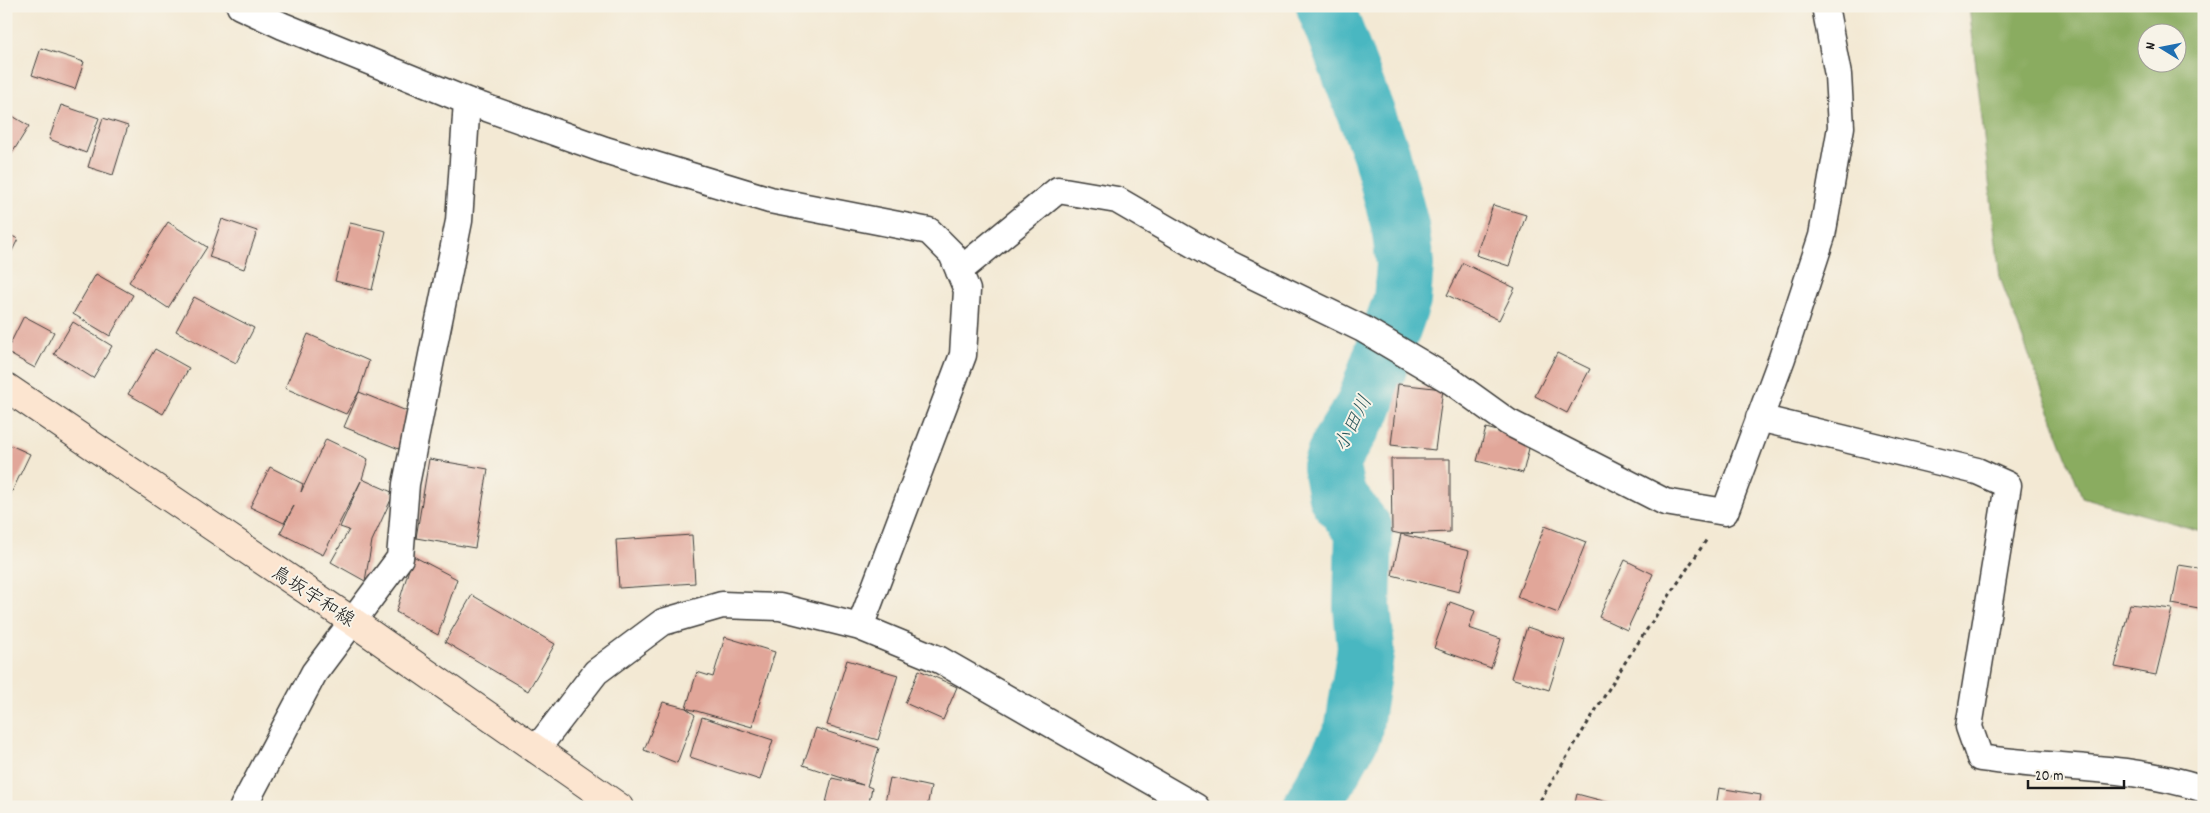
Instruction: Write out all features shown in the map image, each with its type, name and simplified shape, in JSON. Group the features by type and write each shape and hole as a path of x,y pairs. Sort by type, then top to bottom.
{"main road":[{"name":"鳥坂宇和線","path":"6,387 352,620 619,807"}],"street":[{"path":"240,6 282,26 467,101 605,150 770,200 929,231 952,254 967,290 963,355 860,627"},
{"path":"959,271 1058,190 1117,200 1217,258 1363,329 1451,382 1508,422 1665,502 1725,512 1782,358 1822,236 1841,127 1838,74 1825,6"},
{"path":"243,807 314,673 400,558 406,484 459,222 467,101"},
{"path":"1759,418 1977,471 2008,485 1969,727 1980,758 2020,764 2079,766 2170,778 2204,789"},
{"path":"536,750 596,672 663,622 722,605 780,607 860,627 940,660 1196,807"}],"path":[{"path":"1536,807 1626,661 1725,512"}],"green space":[{"path":"1969,6 2204,6 2204,532 2082,497 2000,278"}],"building":[{"path":"41,48 84,62 75,89 32,75"},
{"path":"61,105 99,118 86,153 49,139"},
{"path":"6,112 29,126 6,163"},
{"path":"103,118 128,126 113,175 88,167"},
{"path":"1493,205 1526,215 1509,266 1476,255"},
{"path":"222,219 257,231 244,269 209,257"},
{"path":"168,222 207,247 168,308 129,282"},
{"path":"350,223 386,231 372,290 335,281"},
{"path":"6,233 18,239 6,263"},
{"path":"1463,263 1515,288 1499,320 1447,295"},
{"path":"96,274 133,295 110,336 73,314"},
{"path":"194,297 254,328 236,363 176,331"},
{"path":"24,316 54,332 35,368 6,352"},
{"path":"73,322 112,346 93,378 54,354"},
{"path":"308,334 369,361 359,392 346,414 285,388"},
{"path":"155,349 189,368 163,414 128,394"},
{"path":"1557,353 1590,369 1567,413 1535,396"},
{"path":"1398,384 1443,389 1435,450 1391,445"},
{"path":"359,392 414,414 399,449 344,427"},
{"path":"1486,428 1531,440 1523,473 1477,461"},
{"path":"326,439 368,459 362,479 394,493 372,541 365,581 331,562 349,530 340,527 361,481 323,555 280,533 294,506 284,523 250,507 270,467 303,484 301,492"},
{"path":"6,443 30,454 6,504"},
{"path":"429,459 488,469 475,548 416,538"},
{"path":"1391,459 1450,459 1450,532 1401,534 1392,532"},
{"path":"1545,526 1586,542 1558,613 1517,597"},
{"path":"1401,534 1469,551 1459,592 1392,575"},
{"path":"692,535 695,583 619,588 616,540"},
{"path":"413,556 457,579 438,635 396,612"},
{"path":"1625,560 1653,574 1627,630 1599,617"},
{"path":"2179,565 2204,569 2204,610 2172,604"},
{"path":"472,595 555,644 528,691 445,642"},
{"path":"1450,602 1475,611 1469,628 1501,639 1491,668 1434,648"},
{"path":"2130,604 2172,609 2156,675 2115,667"},
{"path":"1527,627 1565,640 1549,690 1511,678"},
{"path":"725,637 775,652 752,727 686,708 697,672 713,677"},
{"path":"847,660 898,675 878,740 827,725"},
{"path":"919,670 957,687 943,720 905,703"},
{"path":"663,702 686,708 695,715 677,763 644,750"},
{"path":"702,717 773,740 760,780 690,757"},
{"path":"816,728 879,748 867,786 872,788 868,807 825,807 832,778 863,785 803,765"},
{"path":"890,778 931,787 927,807 884,807"},
{"path":"1719,788 1761,795 1759,807 1716,807"},
{"path":"1577,794 1622,806 1622,807 1574,807"}],"waterway":[{"name":"小田川","path":"1312,807 1353,732 1366,648 1362,607 1364,530 1337,496 1331,467 1339,446 1364,407 1402,300 1405,264 1400,226 1381,153 1325,6"}]}
